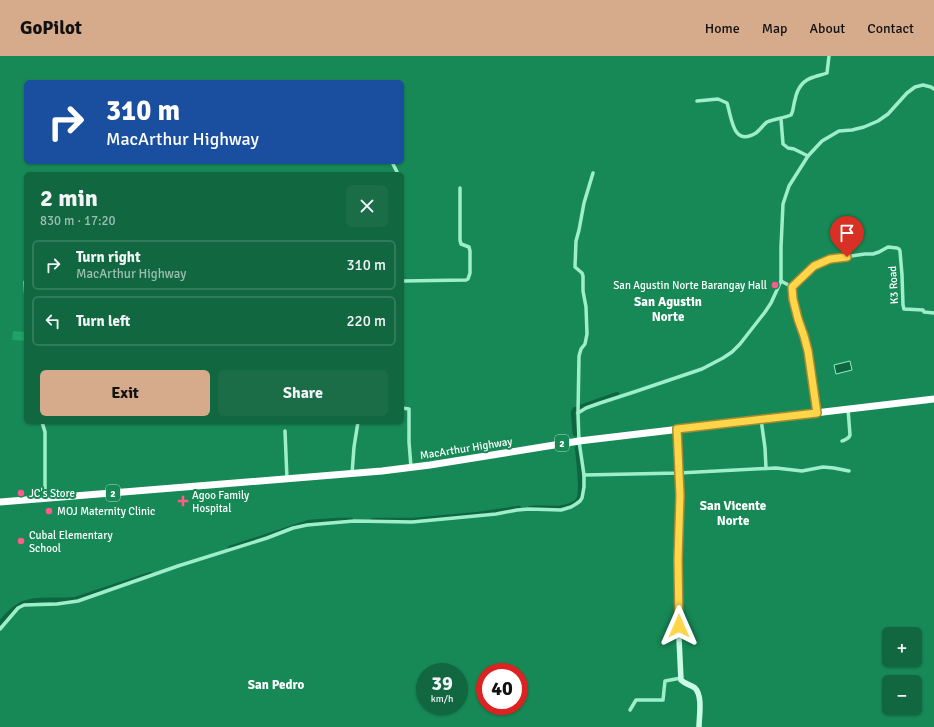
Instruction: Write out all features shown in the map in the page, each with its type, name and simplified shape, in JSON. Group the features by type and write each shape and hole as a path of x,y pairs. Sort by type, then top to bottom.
{"highway":[{"name":"MacArthur Highway","path":"0,502 382,471 579,441 934,399"}],"street":[{"path":"697,101 718,99 727,103 738,134 748,137 758,132 766,123 791,115 797,91 813,77 826,73 828,56"},
{"path":"578,413 586,408 600,403 702,369 732,352 765,312 771,303 781,281 783,204 789,186 808,156 822,141 839,130 852,130 878,121 888,114 898,101 915,87 924,85 934,89"},
{"path":"781,118 783,144 788,148 794,149 808,156"},
{"path":"0,629 18,608 24,605 57,604 78,601 293,528 307,525 354,521 412,522 496,514 529,509 561,510 580,501 583,493 584,475 579,441 579,356 585,344 587,334 583,276 575,267 576,241 584,203 593,173"},
{"path":"404,281 468,279 470,273 470,251 469,247 461,244 460,240 460,188"},
{"name":"K3 Road","path":"792,287 814,266 830,259 873,254 888,247 897,248 900,251 904,308 934,313"},
{"path":"781,281 792,287 793,299 808,351 817,413"},
{"path":"404,408 409,409 411,467"},
{"path":"842,440 850,437 848,409"},
{"path":"761,419 766,468"},
{"path":"42,424 44,432 45,498"},
{"path":"352,474 358,424"},
{"path":"677,429 680,520 678,560 681,678 683,682 696,689 698,693 700,700 699,727"},
{"path":"285,431 287,479"},
{"path":"584,475 679,473 766,468 802,471 834,468 849,471"},
{"path":"630,710 636,700 663,700 664,681 681,678"}],"shaded area":[{"path":"13,331 24,332 24,341 12,340"},
{"path":"850,361 852,370 836,374 834,365"}],"waterway":[{"path":"580,407 617,394"},
{"path":"575,409 573,412 575,434"},
{"path":"530,508 558,508 571,505 578,500 580,483 577,448"},
{"path":"373,520 413,520 478,514 519,508"},
{"path":"230,548 309,522 351,520"},
{"path":"0,623 9,613 22,604 36,600 76,599 151,574"}],"place":[{"name":"San Agustin Norte Barangay Hall","path":"775,285"},
{"name":"JC's Store","path":"21,493"},
{"name":"Agoo Family Hospital","path":"183,501"},
{"name":"MOJ Maternity Clinic","path":"49,511"},
{"name":"Cubal Elementary School","path":"21,541"}],"district":[{"name":"San Agustin Norte","path":"668,308"},
{"name":"San Vicente Norte","path":"733,512"},
{"name":"San Pedro","path":"276,684"}],"route":[{"path":"679,626 678,560 680,495 677,429 817,413 808,351 798,319 793,299 792,287 814,266 830,259 847,257"}]}
